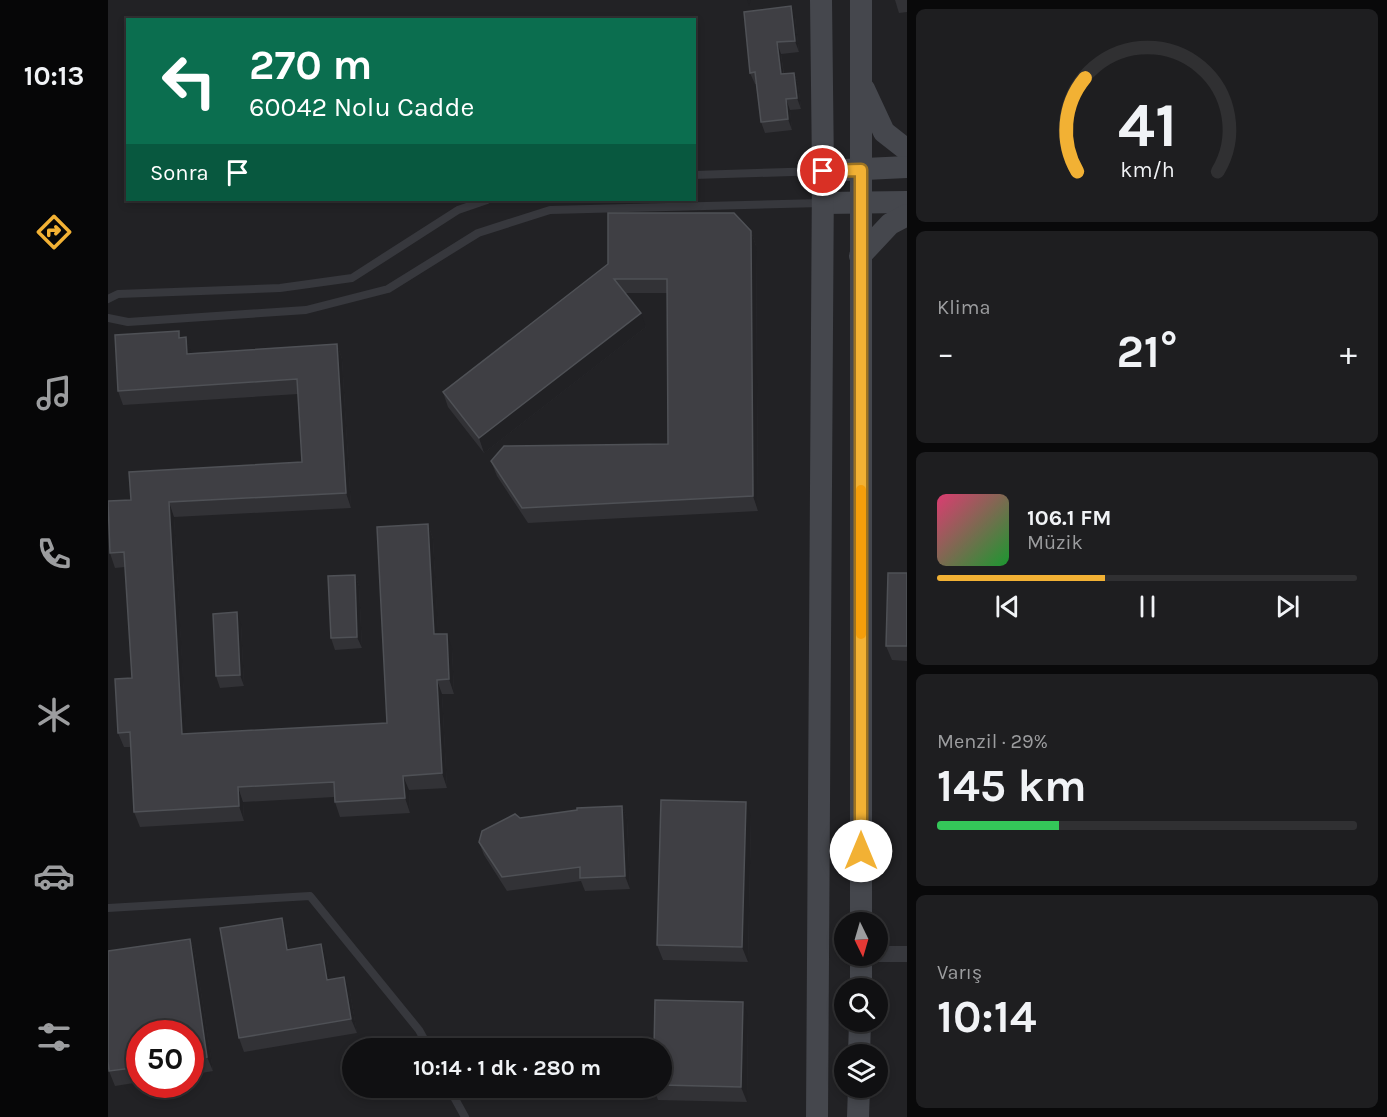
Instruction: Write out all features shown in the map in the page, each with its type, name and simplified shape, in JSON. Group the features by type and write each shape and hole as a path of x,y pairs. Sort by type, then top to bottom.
{"main road":[{"path":"817,1117 823,203 822,0"},
{"path":"861,0 861,912"},
{"path":"861,82 884,132 907,150"},
{"path":"823,171 907,167"},
{"path":"823,203 907,202"},
{"path":"860,256 890,224 907,215"},
{"path":"858,1117 859,1098"}],"street":[{"path":"888,954 907,954"}],"lane":[{"path":"696,175 823,171"},
{"path":"108,299 118,294 280,288 352,278 459,210 484,201"},
{"path":"108,318 128,322 306,310 388,289 478,233 550,210 823,203"},
{"path":"108,908 310,896 423,1038"},
{"path":"455,1098 465,1117"}],"shaded area":[{"path":"108,0 907,0 907,1117 108,1117"}],"building":[{"path":"791,6 795,41 777,42 781,74 794,73 797,98 786,99 788,119 761,122 755,72 750,73 744,12"},
{"path":"608,213 734,213 751,231 753,496 522,508 491,461 504,446 668,444 667,279 614,279 641,313 479,438 443,392 608,264"},
{"path":"179,331 179,338 186,337 187,354 337,344 346,493 169,502 182,734 387,723 377,527 428,524 434,634 447,634 449,679 437,680 442,773 403,776 405,798 335,802 334,782 238,787 239,806 134,812 130,732 118,733 115,679 132,678 124,552 110,553 108,501 131,500 129,472 302,462 297,379 118,391 115,335"},
{"path":"888,573 907,573 907,646 886,646"},
{"path":"355,575 357,637 331,638 328,576"},
{"path":"237,612 240,675 216,676 213,614"},
{"path":"661,800 746,802 742,947 657,945"},
{"path":"622,806 625,876 580,878 580,867 502,877 479,842 482,831 515,814 520,818 577,810 577,808"},
{"path":"282,918 287,950 321,944 327,980 344,977 351,1019 239,1038 220,928"},
{"path":"190,939 202,1020 126,1020 126,1069 109,1071 108,1061 108,951"},
{"path":"655,1000 743,1002 741,1087 672,1085 672,1038 654,1038"},
{"path":"204,1036 207,1057 204,1057"}],"slow traffic":[{"path":"861,490 861,634"}],"route":[{"path":"823,171 861,170 861,851"}]}
